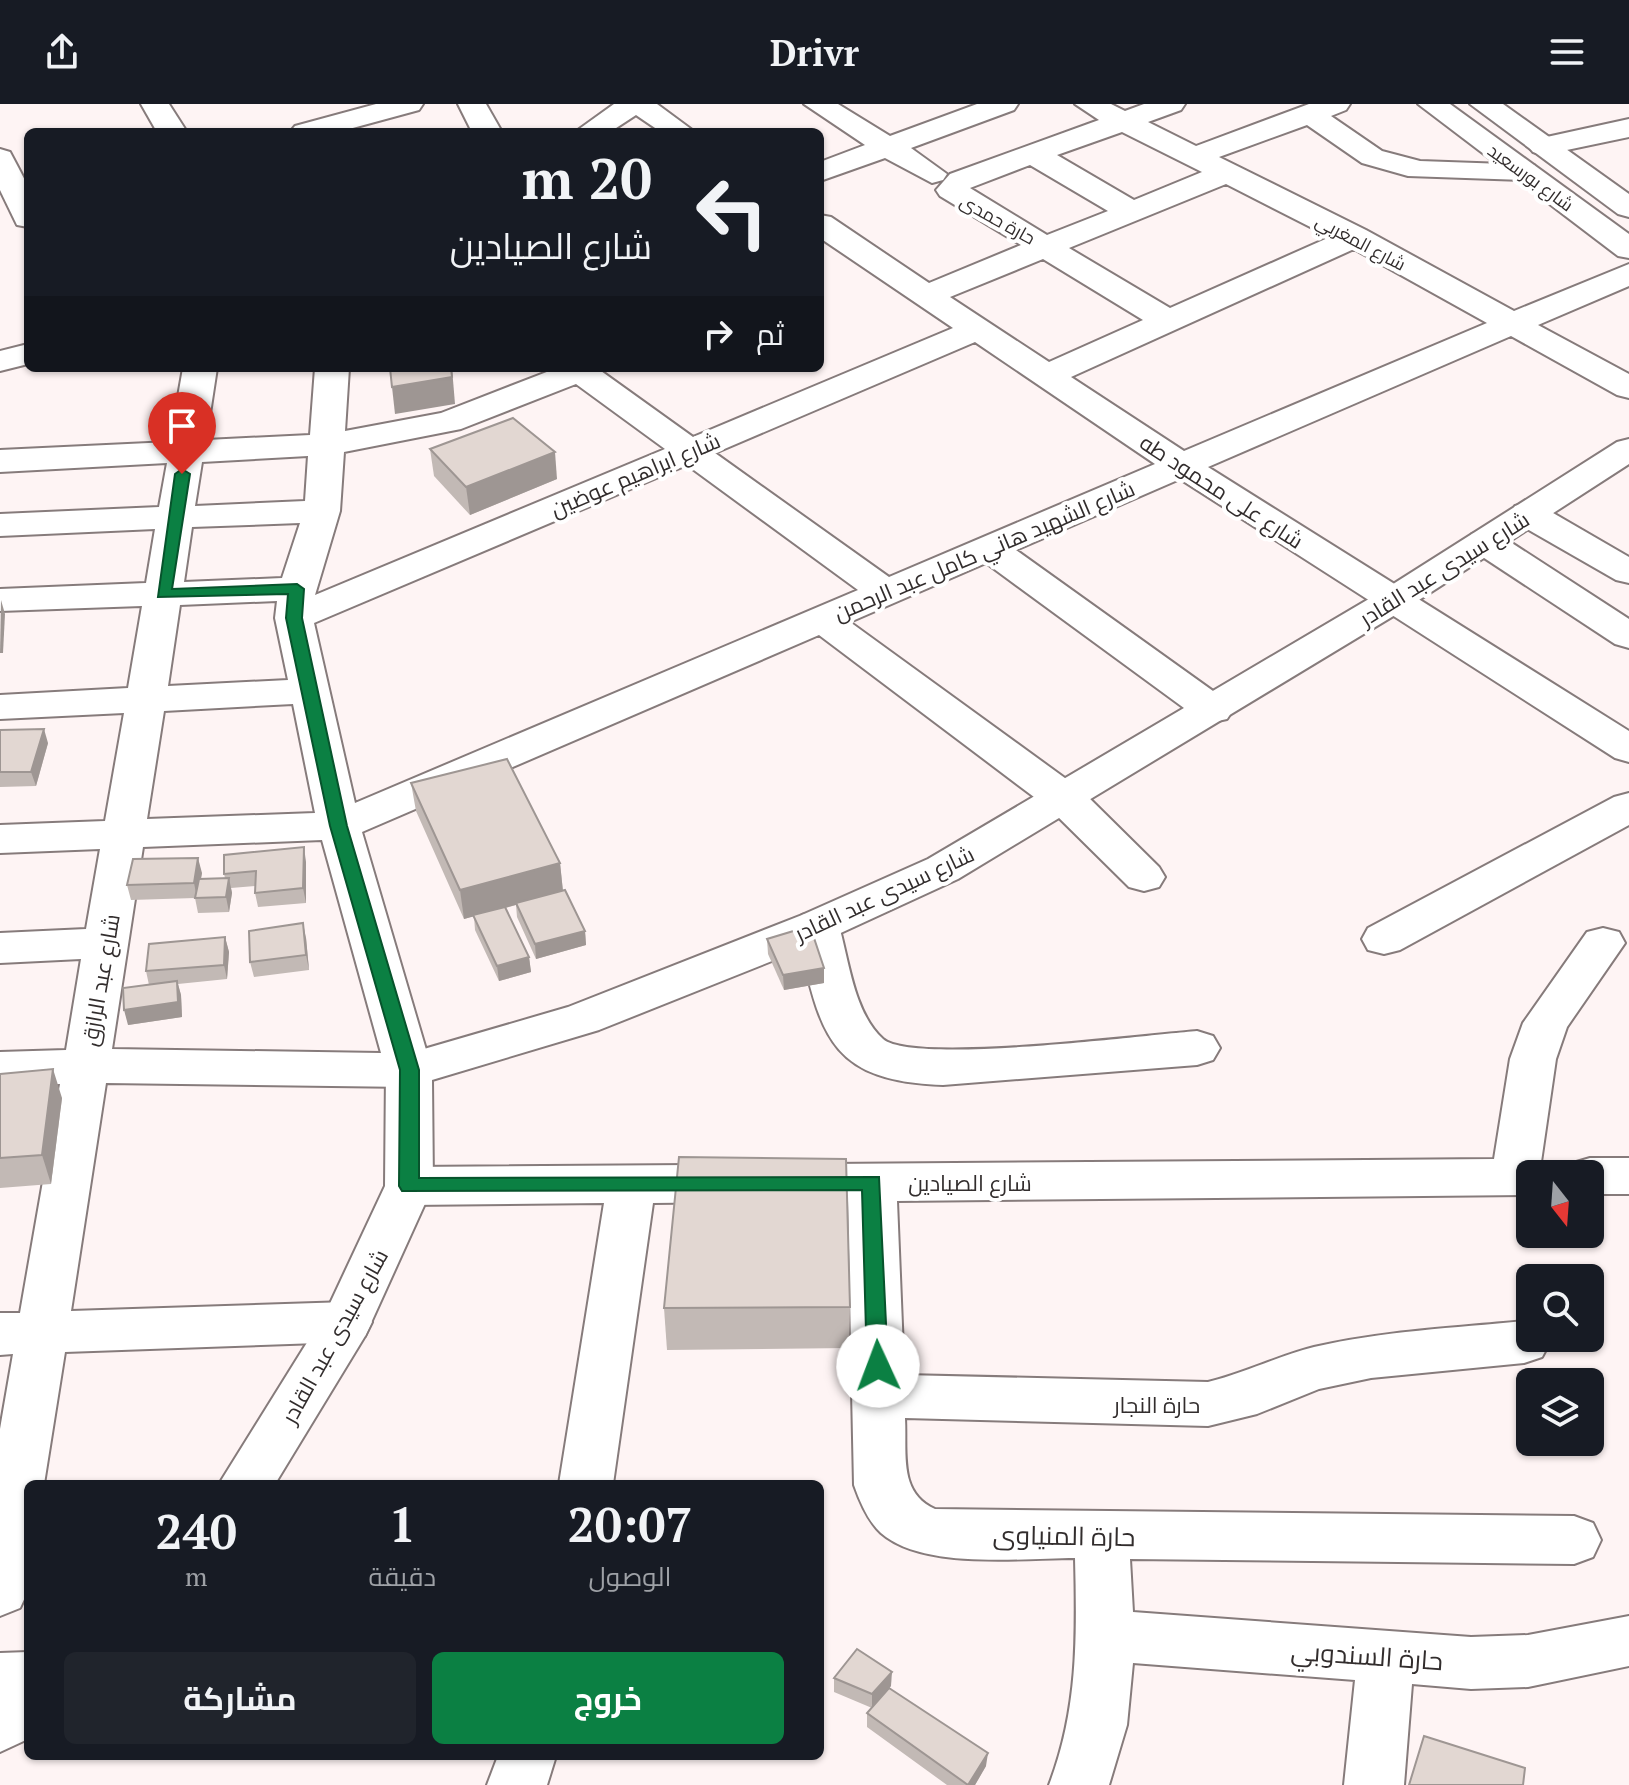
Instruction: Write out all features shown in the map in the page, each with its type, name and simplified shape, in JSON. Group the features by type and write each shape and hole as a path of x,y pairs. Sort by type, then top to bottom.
{"street":[{"path":"155,104 170,128"},
{"path":"324,123 409,104"},
{"path":"472,104 485,128"},
{"path":"597,128 636,104 674,128"},
{"path":"818,104 932,174"},
{"name":"شارع المغربي","path":"1089,104 1355,237 1629,388"},
{"name":"حارة حمدى","path":"1168,321 951,190 961,180 1171,104"},
{"name":"شارع بورسعيد","path":"1432,104 1629,249"},
{"name":"شارع بورسعيد","path":"1484,104 1629,208"},
{"path":"824,171 984,107"},
{"path":"1193,157 1323,109 1372,157 1435,171 1523,171 1553,154 1629,128"},
{"path":"1033,154 1132,212"},
{"path":"0,158 20,211"},
{"path":"924,296 1227,173"},
{"name":"شارع على محمود طه","path":"824,227 1181,465 1629,749"},
{"path":"1045,376 1355,237"},
{"path":"824,261 856,247"},
{"name":"شارع الشهيد هاني كامل عبد الرحمن","path":"339,826 1629,274"},
{"name":"شارع ابراهيم عوضين","path":"295,603 689,451 976,330"},
{"path":"0,361 24,355"},
{"name":"شارع عبد الرازق","path":"0,1591 21,1333 85,1066 199,372"},
{"path":"0,1069 85,1066 409,1070 339,826 309,691 295,603 322,511 332,372"},
{"path":"0,461 327,445 449,422 573,372"},
{"path":"584,372 886,592"},
{"name":"شارع سيدى عبد القادر","path":"248,1480 347,1322 409,1186 409,1070 583,1019 817,926 943,869 1065,799 1392,601 1629,449"},
{"path":"0,525 322,511"},
{"path":"1528,514 1629,572"},
{"path":"1485,542 1629,636"},
{"path":"989,548 1213,710"},
{"path":"0,600 163,594 295,603"},
{"path":"822,619 1065,799 1144,877"},
{"path":"0,707 309,691"},
{"path":"1384,939 1629,807"},
{"path":"0,839 339,826"},
{"path":"817,926 845,1022 869,1053 903,1066 943,1068 1197,1048"},
{"path":"0,948 106,943"},
{"path":"1524,1160 1533,1059 1546,1023 1603,943"},
{"path":"1604,1176 1629,1176"},
{"name":"شارع الصيادين","path":"409,1186 1516,1177"},
{"name":"حارة المنياوى","path":"872,1182 881,1485 887,1502 899,1517 915,1528 935,1533 1574,1540"},
{"path":"587,1480 631,1184"},
{"path":"21,1333 347,1322"},
{"name":"حارة النجار","path":"879,1396 1208,1404 1257,1392 1392,1339 1516,1342"},
{"path":"1079,1785 1092,1755 1105,1682 1102,1535"},
{"name":"حارة السندوبي","path":"1104,1635 1471,1663 1528,1661 1629,1641"},
{"path":"1374,1785 1386,1655"},
{"path":"0,1679 24,1678"},
{"path":"0,1725 24,1710"},
{"path":"517,1785 526,1760"}],"building":[{"path":"390,372 451,372 452,377 392,387"},
{"path":"513,418 555,452 466,487 430,449"},
{"path":"44,729 31,772 0,772 0,730"},
{"path":"507,759 560,863 460,890 411,783"},
{"path":"304,847 303,888 255,893 256,871 224,874 224,855"},
{"path":"198,858 194,883 127,885 133,859"},
{"path":"229,878 226,897 195,898 199,879"},
{"path":"565,890 585,931 535,944 516,903"},
{"path":"505,907 529,957 497,966 473,915"},
{"path":"303,923 306,955 250,962 249,931"},
{"path":"810,926 824,968 783,975 767,939"},
{"path":"225,937 224,965 146,971 149,944"},
{"path":"177,981 178,1002 124,1010 123,988"},
{"path":"53,1069 42,1155 0,1158 0,1074"},
{"path":"679,1157 846,1159 850,1307 664,1308"},
{"path":"857,1649 892,1672 872,1694 834,1678"},
{"path":"889,1688 988,1753 968,1785 867,1713"},
{"path":"1424,1736 1525,1768 1523,1785 1409,1785"}],"route":[{"path":"182,474 163,594 297,589 294,618 339,826 409,1070 409,1186 872,1182 878,1366"}]}
